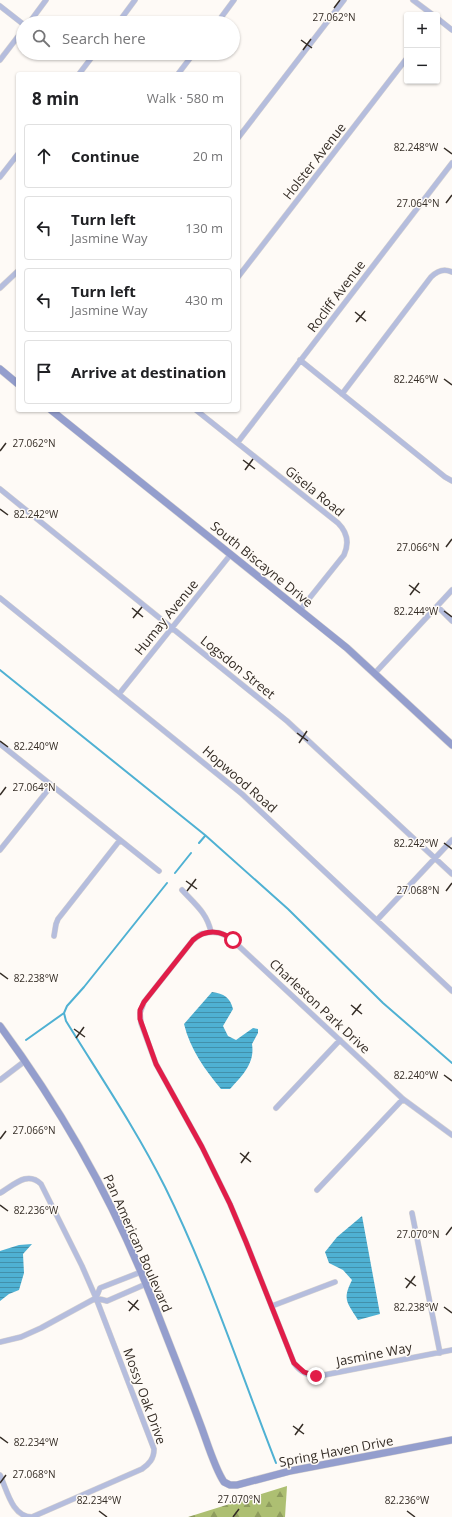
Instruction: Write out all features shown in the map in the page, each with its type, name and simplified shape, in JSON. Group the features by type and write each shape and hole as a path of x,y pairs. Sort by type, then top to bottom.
{"street":[{"path":"34,16 46,0"},
{"path":"123,16 136,0"},
{"path":"222,16 234,0"},
{"path":"240,135 344,0"},
{"path":"413,0 429,12"},
{"path":"0,6 16,19"},
{"path":"440,21 452,30"},
{"path":"0,60 16,39"},
{"path":"81,72 90,60"},
{"path":"180,72 189,60"},
{"name":"Holster Avenue","path":"240,274 404,62"},
{"path":"0,177 16,157"},
{"name":"Rocliff Avenue","path":"238,442 452,163"},
{"path":"342,394 431,277 439,271 447,270 452,272"},
{"path":"0,288 16,273"},
{"path":"300,360 445,477 452,481"},
{"path":"0,369 16,382"},
{"name":"South Biscayne Drive","path":"54,412 347,648 452,745"},
{"name":"Gisela Road","path":"199,412 238,442 338,524 346,533 347,545 344,556 300,610"},
{"name":"Logsdon Street","path":"0,489 287,720 452,874"},
{"name":"Humay Avenue","path":"119,694 231,554"},
{"path":"375,673 452,590"},
{"name":"Hopwood Road","path":"0,598 242,794 452,991"},
{"path":"437,606 452,621"},
{"path":"0,744 159,871"},
{"path":"0,850 52,785"},
{"path":"54,936 58,919 120,840"},
{"path":"377,920 452,840"},
{"path":"182,890 205,915 209,923 210,932"},
{"name":"Charleston Park Drive","path":"210,932 220,933 229,937 403,1099 452,1135"},
{"name":"Jasmine Way","path":"210,932 201,934 190,943 144,1002 140,1010 140,1019 156,1064 199,1141 230,1204 294,1363 301,1370 309,1374 323,1375 452,1350"},
{"name":"Pan American Boulevard","path":"0,1026 25,1061 55,1108 85,1158 116,1217 146,1284 221,1479 226,1484"},
{"path":"276,1108 340,1040"},
{"path":"0,1080 25,1061"},
{"path":"317,1190 403,1099"},
{"name":"Mossy Oak Drive","path":"0,1192 17,1182 26,1179 35,1180 41,1184 82,1266 96,1298 154,1449 153,1458 147,1466 142,1469 32,1517 24,1516 17,1511 0,1475"},
{"path":"412,1213 440,1353"},
{"path":"0,1342 32,1333 96,1298 100,1288 140,1272"},
{"path":"272,1306 335,1282"},
{"path":"96,1298 107,1301 146,1284"},
{"name":"Spring Haven Drive","path":"226,1484 237,1485 290,1471 452,1440"}],"green space":[{"path":"287,1486 285,1517 188,1517"}],"water":[{"path":"212,992 226,997 232,1005 233,1009 223,1026 228,1036 236,1040 253,1028 258,1029 258,1033 252,1044 252,1057 250,1063 230,1089 221,1089 204,1067 194,1051 184,1024"},
{"path":"362,1216 380,1314 358,1320 347,1301 347,1292 352,1280 343,1270 329,1263 325,1252 337,1237"},
{"path":"32,1244 23,1254 24,1273 19,1290 9,1294 0,1301 0,1251 19,1245"}],"waterway":[{"path":"0,670 205,835 288,909 383,1003 452,1063"},
{"path":"199,843 205,836"},
{"path":"175,873 191,853"},
{"path":"167,883 84,987 67,1006 64,1013 66,1021 142,1144 165,1187 210,1289 276,1463"},
{"path":"26,1040 64,1013"}],"route":[{"path":"233,940 227,935 217,932 206,932 197,936 146,999 140,1010 140,1019 156,1064 186,1116 230,1204 291,1358 298,1368 304,1372 316,1376"}]}
